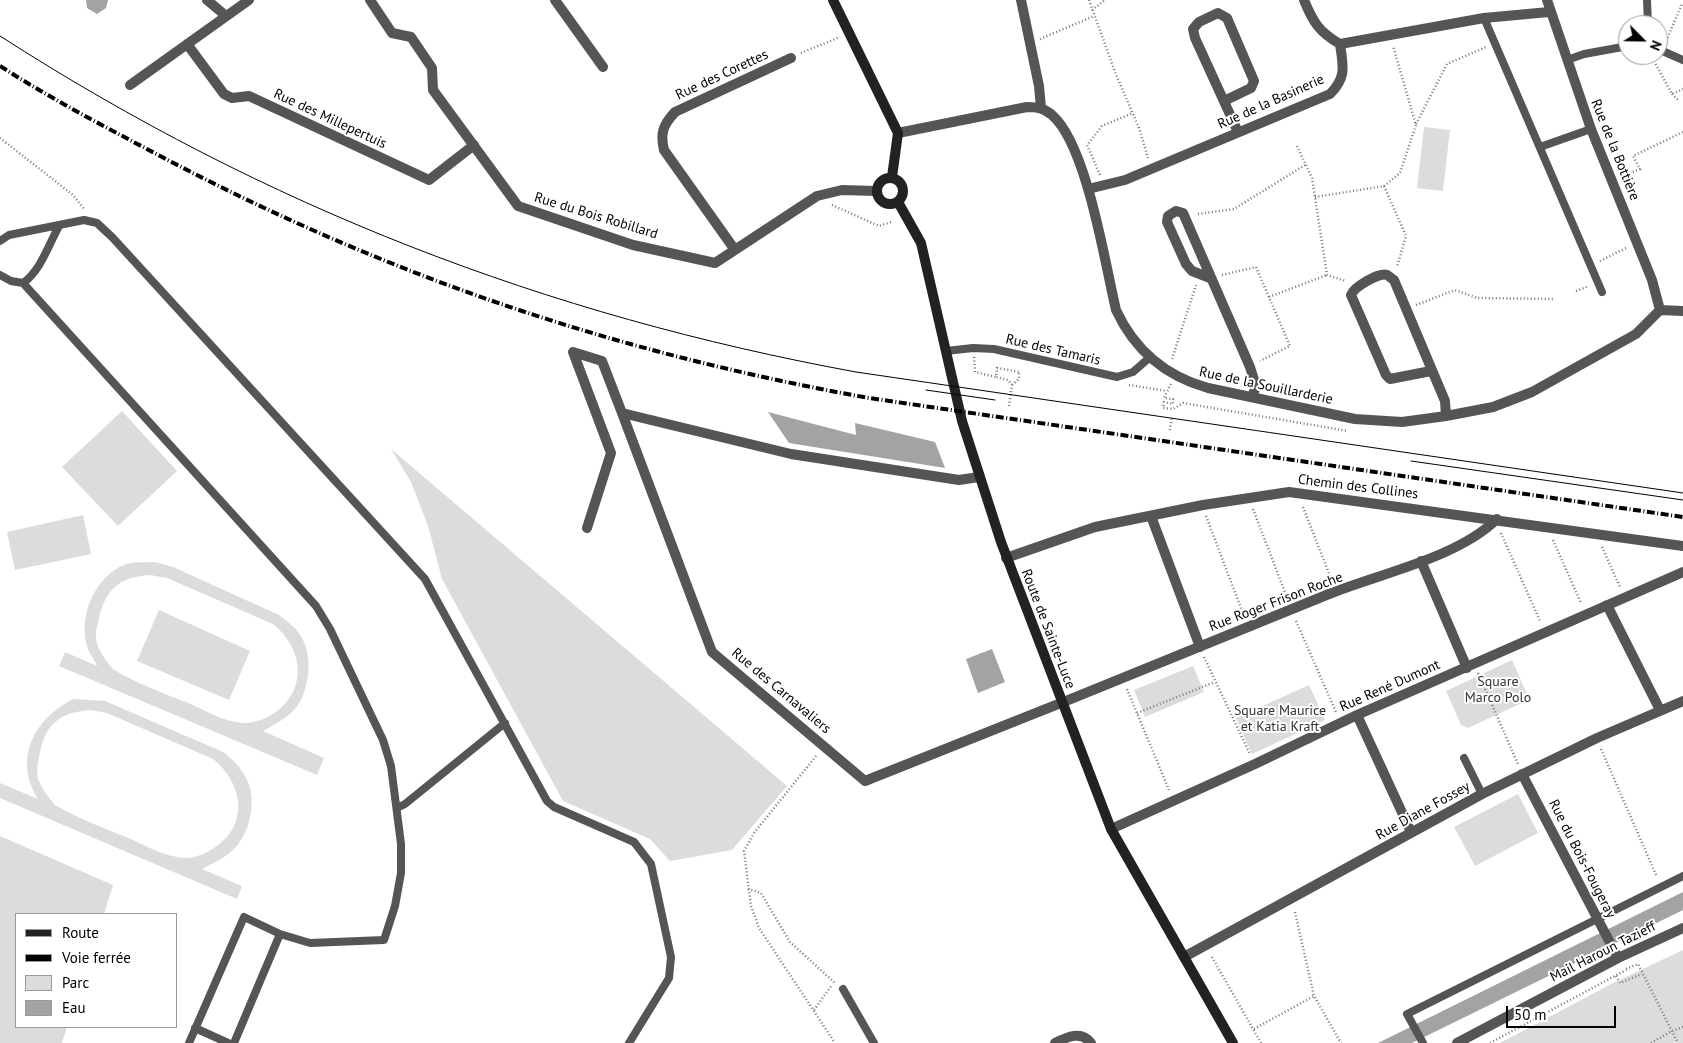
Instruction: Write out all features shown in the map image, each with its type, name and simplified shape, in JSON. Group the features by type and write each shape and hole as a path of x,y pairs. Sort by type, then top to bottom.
{"street":[{"path":"207,0 226,16"},
{"path":"130,85 249,0"},
{"name":"Rue du Bois Robillard","path":"370,0 392,33 411,38 432,68 433,90 518,206 632,245 716,263 817,196 842,190 876,192"},
{"path":"555,0 603,67"},
{"path":"833,0 898,133 892,177"},
{"path":"898,133 1018,108 1041,108 1039,86 1022,0"},
{"path":"1304,0 1312,19 1325,36 1340,44 1484,18 1549,12"},
{"name":"Rue de la Bottière","path":"1547,0 1549,12 1591,129 1652,280 1660,310"},
{"path":"1224,101 1251,88 1254,81 1227,18 1218,13 1199,22 1194,28 1195,38 1238,132"},
{"name":"Rue des Millepertuis","path":"187,44 224,94 232,98 248,96 429,180 474,145"},
{"name":"Rue de la Basinerie","path":"1088,189 1125,180 1330,94 1340,84 1343,72 1340,44"},
{"name":"Rue des Corettes","path":"735,250 664,150 660,136 666,123 676,112 791,58"},
{"name":"Rue de la Souillarderie","path":"1041,108 1054,116 1082,167 1116,310 1125,330 1149,358 1165,370 1192,384 1355,419 1402,422 1446,416 1494,407 1532,392 1636,334 1660,310"},
{"path":"892,177 900,182 904,190 898,202 886,204 879,199 876,192 881,181 892,177"},
{"name":"Route de Sainte-Luce","path":"898,202 921,244 962,422 1006,558 1111,829 1233,1043"},
{"path":"1210,278 1199,274 1186,264 1167,222 1168,216 1176,211 1183,213 1250,367 1256,386 1252,397"},
{"path":"1431,371 1390,379 1386,375 1351,295 1358,286 1382,274 1388,275 1394,280 1445,401 1446,416"},
{"path":"1660,310 1683,311"},
{"name":"Rue des Carnavaliers","path":"587,528 611,453 573,352 602,361 712,652 865,781 1061,703"},
{"path":"622,413 791,454 959,480 979,477"},
{"name":"Chemin des Collines","path":"1006,558 1095,527 1203,505 1289,492 1550,526 1683,546"},
{"path":"1150,516 1200,647"},
{"name":"Rue Roger Frison Roche","path":"1061,703 1336,592 1389,575 1478,536 1497,519"},
{"path":"1421,561 1471,666"},
{"name":"Rue René Dumont","path":"1111,829 1255,764 1341,722 1546,634 1606,605 1683,572"},
{"path":"1606,605 1660,710"},
{"name":"Rue Diane Fossey","path":"1184,957 1482,794 1596,738 1683,701"},
{"path":"1357,715 1412,832"},
{"name":"Rue du Bois-Fougeray","path":"1522,774 1618,958"},
{"name":"Mail Haroun Tazieff","path":"1457,1043 1618,958 1683,928"},
{"path":"1055,1043 1068,1036 1080,1035 1091,1043"}],"lane":[{"path":"1647,0 1648,15"},
{"path":"1484,18 1602,292"},
{"path":"1567,60 1584,54 1618,48"},
{"path":"1668,53 1683,60"},
{"path":"1540,147 1591,129"},
{"path":"0,241 8,235 59,226 71,221 97,223 112,237 425,579 548,801 554,807 634,842 651,864 671,957 671,971 629,1043"},
{"path":"22,284 36,271 59,226"},
{"path":"0,275 10,281 22,284 316,606 330,629 383,740 391,766 397,808 401,873 395,906 384,940 310,943 280,934 244,917 189,1043"},
{"name":"Rue des Tamaris","path":"946,351 973,348 994,349 1117,377 1134,372 1149,358"},
{"path":"397,808 405,804 505,723"},
{"path":"1464,758 1482,794"},
{"path":"1423,1043 1407,1014 1683,876"},
{"path":"234,1043 280,934"},
{"path":"843,990 874,1043"},
{"path":"195,1028 228,1043"}],"path":[{"path":"1089,0 1133,113 1151,169"},
{"path":"1092,10 1105,0"},
{"path":"1668,33 1682,4"},
{"path":"1030,41 1094,16"},
{"name":"Rue des Corettes","path":"791,58 850,33"},
{"path":"1390,35 1416,125"},
{"path":"1315,197 1384,186 1400,172 1416,125 1447,64 1495,43"},
{"path":"1656,65 1672,94 1678,100"},
{"path":"1672,94 1683,89"},
{"path":"1104,186 1087,145 1102,126 1133,113"},
{"path":"1612,181 1640,169 1634,156 1683,132"},
{"path":"0,138 73,195 87,213 90,222"},
{"path":"1297,146 1312,178 1327,275"},
{"path":"1184,216 1234,209 1305,164"},
{"path":"1384,186 1406,236 1394,280"},
{"path":"831,204 879,226 891,222"},
{"path":"1600,261 1637,242"},
{"path":"1210,278 1256,267 1290,346 1250,367"},
{"path":"1165,370 1172,361 1199,274"},
{"path":"1269,297 1327,275 1358,286"},
{"path":"1406,309 1455,290 1477,298 1555,299"},
{"path":"973,348 975,372 1008,380 1012,385"},
{"path":"1009,406 1012,385 1019,380 1022,363"},
{"path":"996,377 997,368 1020,372"},
{"path":"1167,391 1164,398 1173,399 1173,404 1164,402 1163,408 1173,410 1183,404 1349,431"},
{"path":"1170,430 1172,416"},
{"path":"1302,504 1336,592"},
{"path":"1253,510 1292,610 1341,722"},
{"path":"1207,518 1248,627"},
{"path":"1497,519 1502,536 1546,634"},
{"path":"1550,526 1550,535 1586,615"},
{"path":"1596,534 1624,597"},
{"path":"1200,647 1255,764"},
{"path":"1471,666 1522,774"},
{"path":"1123,678 1173,800"},
{"path":"1137,713 1215,682"},
{"path":"1596,738 1661,886"},
{"path":"824,745 754,833 744,851 751,906 759,928 835,1043"},
{"path":"748,889 761,893 790,942 843,990"},
{"path":"1296,912 1314,996 1341,1043"},
{"path":"1212,957 1261,1043"},
{"path":"1618,958 1626,970"},
{"path":"1490,1043 1638,964 1678,1043"},
{"path":"1616,976 1620,982 1642,974"},
{"path":"814,1010 835,982"},
{"path":"1254,1029 1314,996"},
{"path":"1650,1043 1672,1030 1683,1027"}],"green space":[{"path":"1424,127 1450,130 1443,191 1417,188"},
{"path":"122,411 177,471 118,526 62,467"},
{"path":"391,449 787,786 732,850 670,861 650,839 563,801 442,579 428,526 411,482"},
{"path":"83,515 91,554 15,570 7,532"},
{"path":"155,562 173,567 279,615 298,632 306,648 309,666 303,695 291,713 263,731 324,758 317,775 59,666 65,652 97,666 88,649 85,625 91,600 97,589 113,571 124,565","holes":["150,575 167,578 273,624 283,634 291,645 298,669 297,681 285,704 273,714 256,721 247,723 231,721 152,689 114,670 100,651 96,637 102,608 110,592 130,578"]},
{"path":"159,610 250,651 229,700 137,661"},
{"name":"Square Marco Polo","path":"1512,660 1527,694 1526,701 1468,728 1461,725 1446,691"},
{"path":"1193,666 1204,692 1145,717 1134,690"},
{"name":"Square Maurice et Katia Kraft","path":"1309,685 1325,720 1252,754 1236,718"},
{"path":"73,699 105,701 223,752 242,770 250,787 251,796 252,807 248,827 232,851 202,869 242,886 237,899 0,798 0,783 38,799 27,769 28,755 38,729 59,707","holes":["91,710 107,713 213,759 223,769 231,780 238,804 233,828 226,839 206,853 197,856 188,858 172,856 93,824 55,805 43,790 37,776 39,755 46,733 56,721 71,713"]},
{"path":"1518,794 1538,833 1475,866 1454,827"},
{"path":"0,836 113,885 104,913 15,913 15,1028 67,1028 62,1043 0,1043"},
{"path":"1683,950 1683,1043 1500,1043 1613,983"}],"water":[{"path":"86,0 108,0 106,8 97,14 87,8"},
{"path":"768,412 856,435 855,423 935,442 945,468 789,443"},
{"path":"992,649 1005,682 978,693 966,659"},
{"path":"1683,892 1683,910 1412,1043 1378,1043"}],"tram line":[{"path":"0,36 100,97 202,153 306,202 411,247 519,286 628,320 741,348 856,372 1683,493"},
{"path":"926,390 995,400"},
{"path":"1411,461 1683,500"}],"railway":[{"path":"0,66 20,79 164,158 249,201 335,240 421,275 595,334 776,380 869,398 1683,517"}]}
